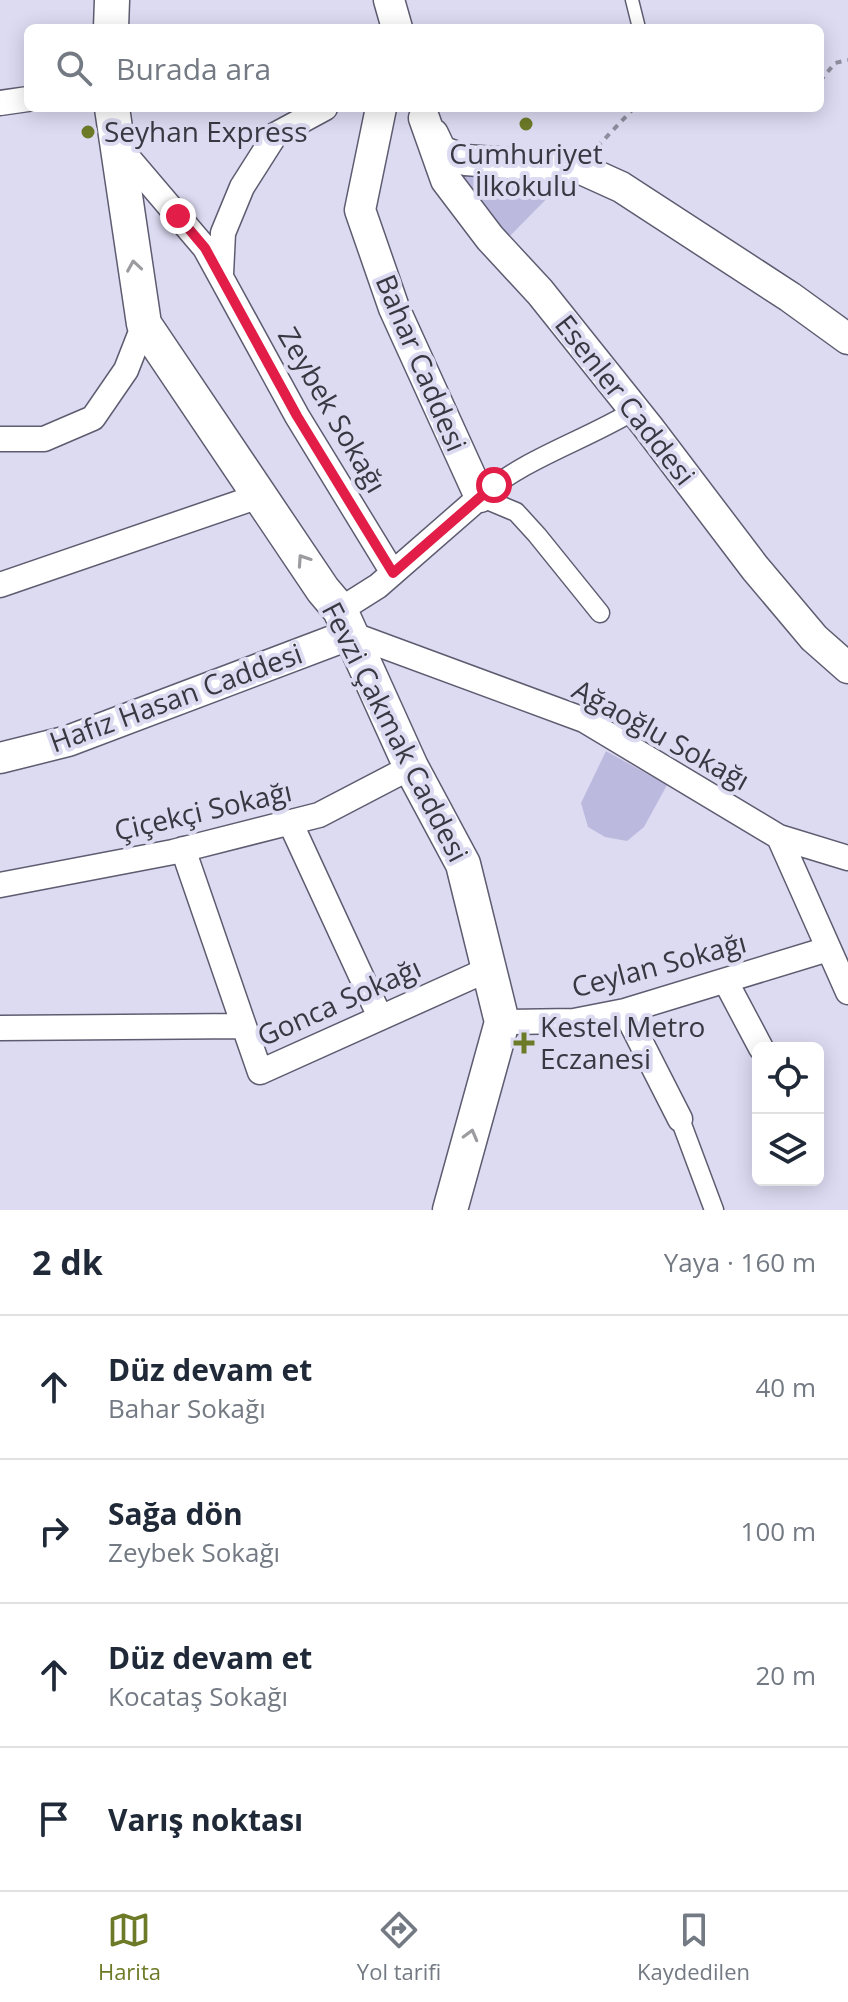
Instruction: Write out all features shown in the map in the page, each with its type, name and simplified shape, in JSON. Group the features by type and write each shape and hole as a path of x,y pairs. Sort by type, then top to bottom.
{"main road":[{"path":"111,24 112,0"},
{"name":"Fevzi Çakmak Caddesi","path":"112,112 144,324 345,622 411,767 463,864 502,1022 450,1210"}],"street":[{"path":"389,0 396,24"},
{"path":"0,103 24,100"},
{"path":"221,275 223,233 242,187 275,135 318,112"},
{"name":"Bahar Caddesi","path":"380,112 360,210 394,308 480,497"},
{"path":"423,113 441,151 465,160 579,168 621,187 790,297 848,339"},
{"name":"Esenler Caddesi","path":"423,113 446,180 490,238 540,292 635,410 755,568 814,638 848,668"},
{"name":"Zeybek Sokağı","path":"115,142 205,248 297,416 393,573"},
{"path":"0,439 44,439 93,418 126,370 144,324"},
{"path":"345,622 378,586 494,485 527,464 601,431 635,410"},
{"path":"0,585 259,496"},
{"path":"480,497 516,512 600,613"},
{"name":"Hafız Hasan Caddesi","path":"0,758 68,741 345,622"},
{"name":"Ağaoğlu Sokağı","path":"345,622 584,720 779,837 848,858"},
{"name":"Çiçekçi Sokağı","path":"0,885 183,849 319,815 411,767"},
{"path":"290,822 380,1017"},
{"path":"779,837 848,992"},
{"path":"183,849 244,1026"},
{"name":"Ceylan Sokağı","path":"502,1022 574,1021 625,1011 828,949"},
{"name":"Gonca Sokağı","path":"0,1028 244,1026 260,1072 489,969"},
{"path":"726,982 758,1042"},
{"path":"625,1011 680,1119 714,1210"}],"lane":[{"path":"632,0 638,24"}],"path":[{"path":"824,76 835,63 848,60"},
{"path":"579,168 630,112"}],"shaded area":[{"path":"456,172 565,180 506,240"},
{"path":"606,751 667,785 644,827 627,841 605,837 588,827 581,803"}],"place":[{"name":"Cumhuriyet İlkokulu","path":"526,124"},
{"name":"Seyhan Express","path":"88,132"},
{"name":"Kestel Metro Eczanesi","path":"524,1043"}],"route":[{"path":"178,216 205,248 297,416 393,573 494,485"}]}
